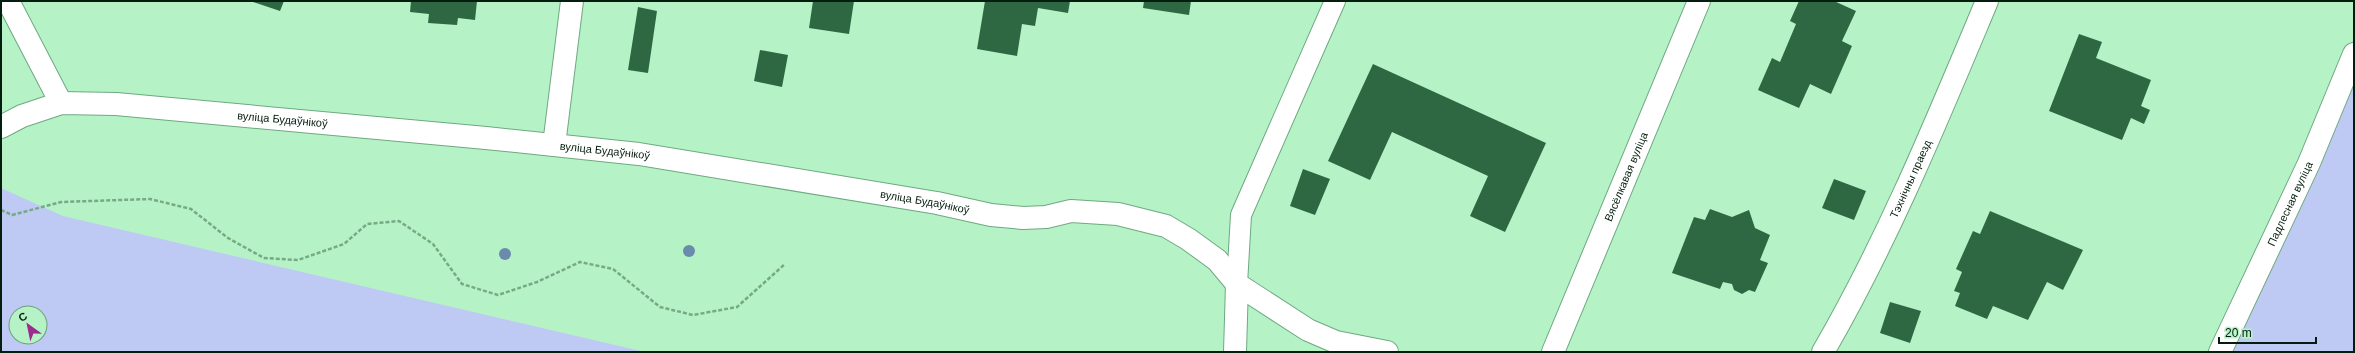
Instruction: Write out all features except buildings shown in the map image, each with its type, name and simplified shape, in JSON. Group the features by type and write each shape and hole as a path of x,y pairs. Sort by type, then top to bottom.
{"street":[{"path":"8,1 61,103"},
{"path":"554,145 572,1"},
{"name":"Вясёлкавая вуліца","path":"1553,352 1699,1"},
{"name":"Тэхнічны праезд","path":"1823,352 1852,303 1921,156 1988,1"},
{"name":"Падлесная вуліца","path":"2220,352 2308,163 2354,54"},
{"name":"вуліца Будаўнікоў","path":"1,127 22,116 61,103 116,104 639,154 869,194 937,203 991,215 1023,218 1046,217 1071,211 1096,212 1141,219 1166,226 1188,239 1217,260 1237,284 1308,330 1336,342 1387,352"},
{"path":"1235,352 1237,284"}],"lane":[{"path":"1237,284 1242,214 1335,1"}],"path":[{"path":"1,210 12,215 61,202 150,199 191,209 228,238 264,258 298,260 344,244 367,224 399,221 433,244 462,284 498,295 537,282 580,262 613,269 660,307 692,315 737,307 785,264"}],"shaded area":[{"path":"2354,65 2354,352 2220,352"},
{"path":"1,188 63,216 645,352 1,352"}]}
